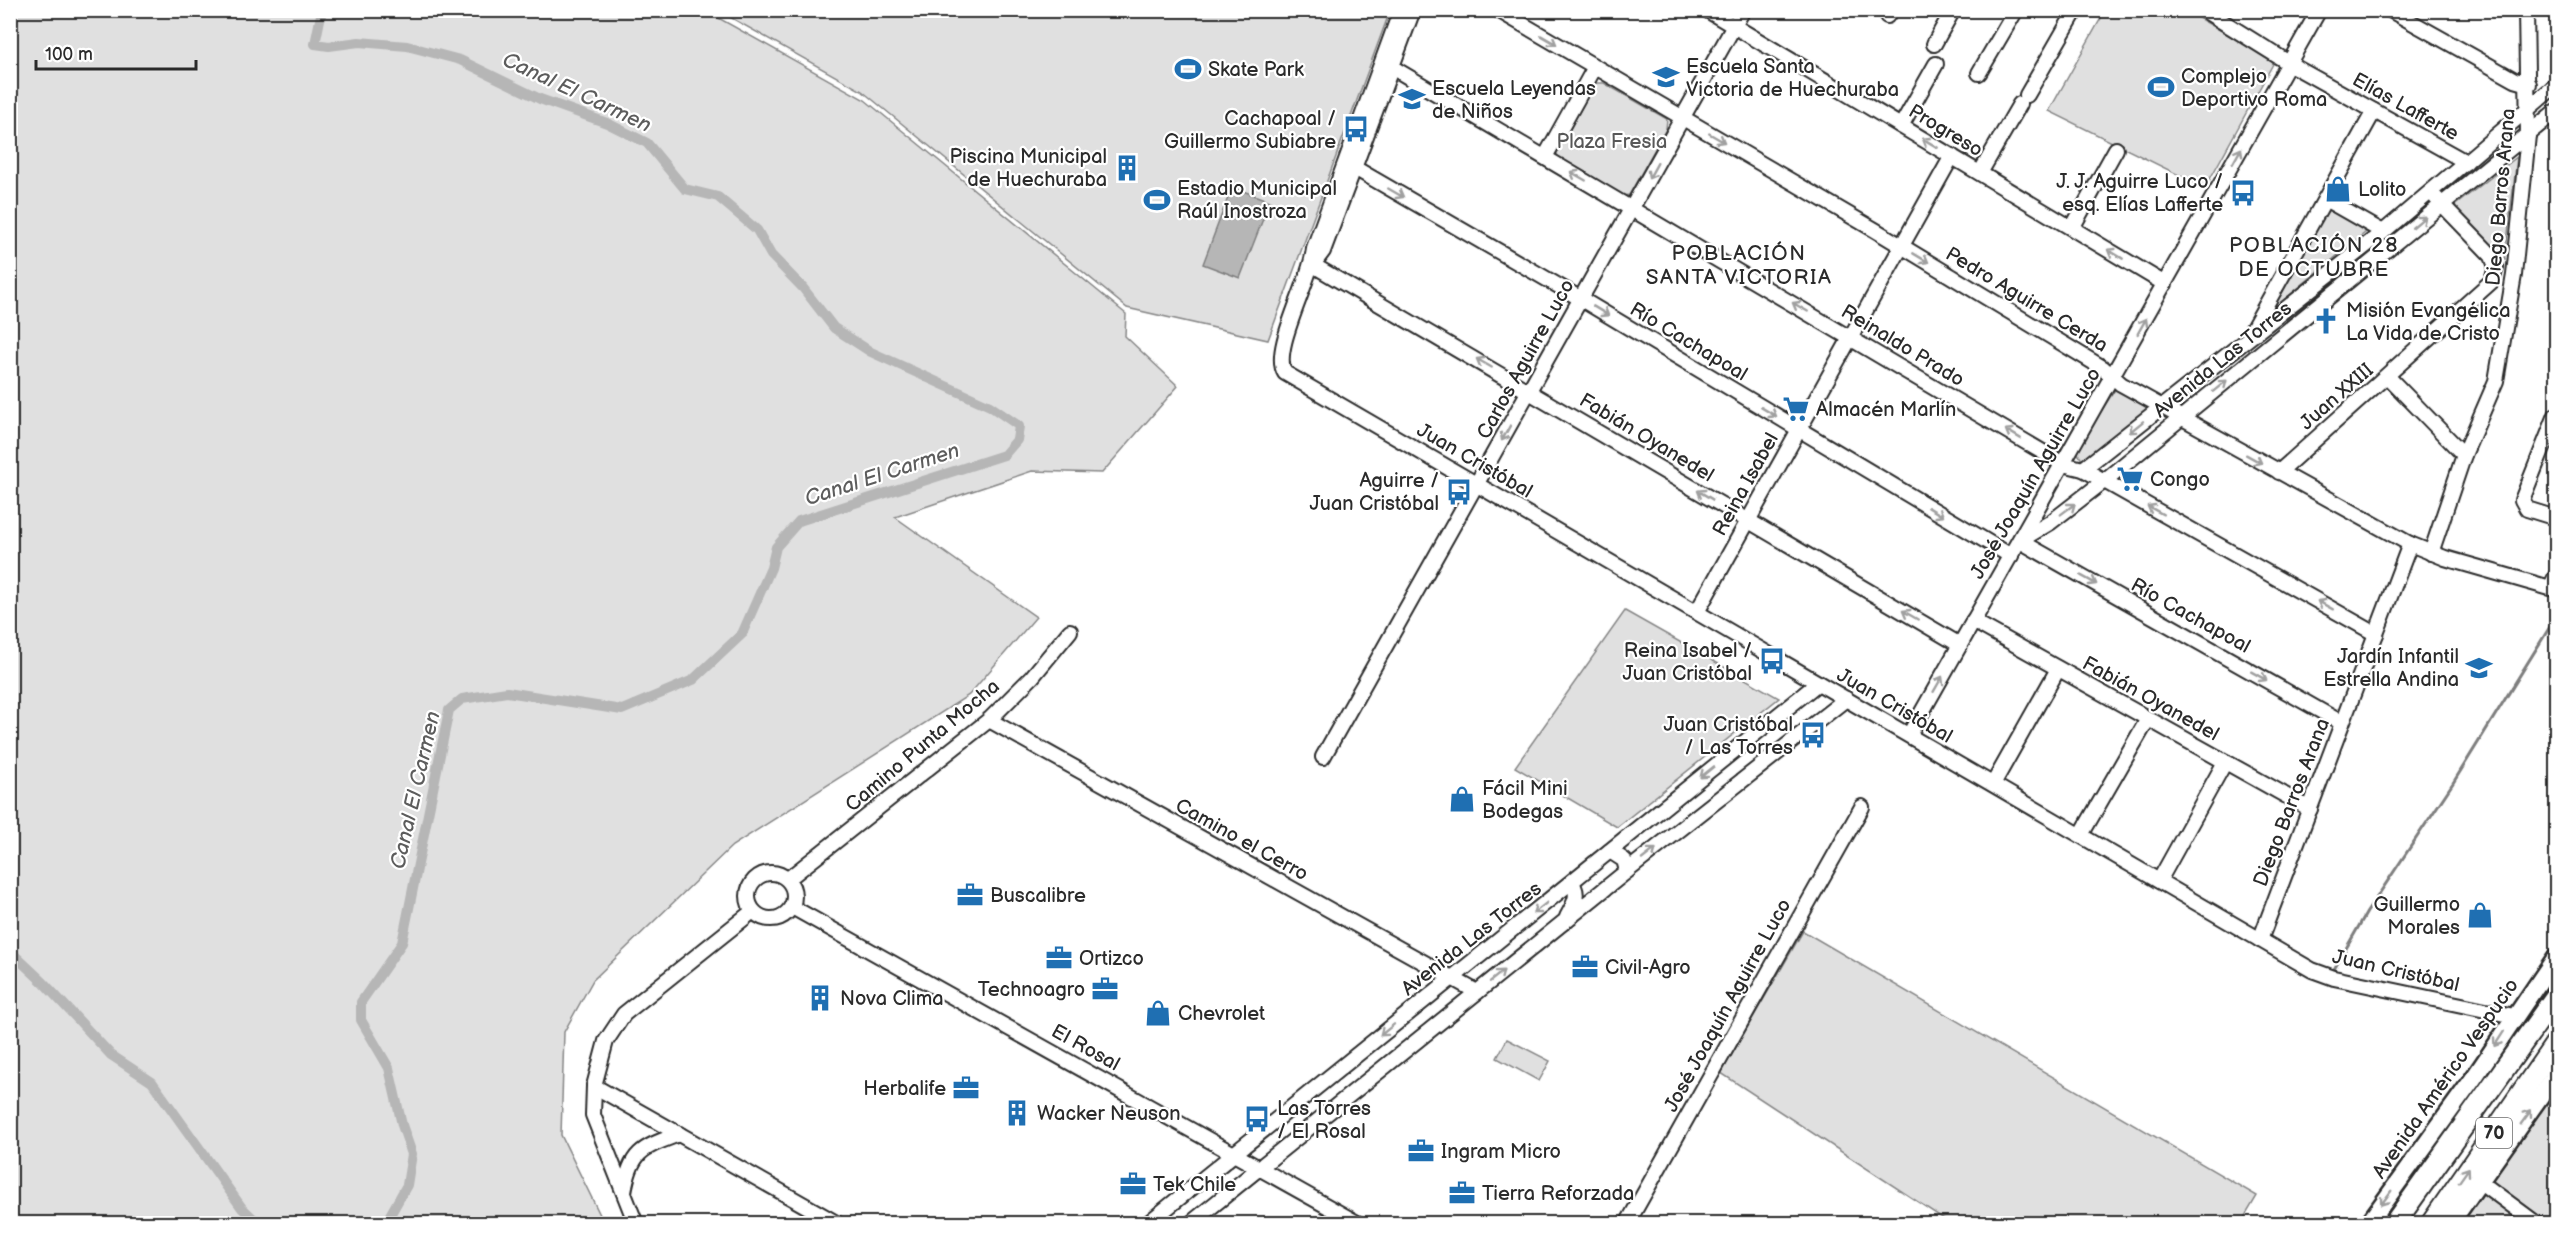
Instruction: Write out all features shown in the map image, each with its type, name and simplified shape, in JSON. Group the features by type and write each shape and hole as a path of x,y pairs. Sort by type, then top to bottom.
{"highway":[{"name":"70","path":"2394,1224 2556,996"},
{"name":"70","path":"2431,1224 2556,1042"}],"main road":[{"name":"Avenida Américo Vespucio","path":"2368,1224 2473,1079 2556,957"},
{"path":"2450,1224 2556,1074"}],"street":[{"path":"1313,265 1314,248 1350,166 1387,64 1401,10"},
{"path":"1387,64 1413,10"},
{"name":"Pedro Aguirre Cerda","path":"1498,10 1901,246 2103,368 2121,384 2410,544 2431,553 2553,582"},
{"name":"Progreso","path":"1707,10 2165,284"},
{"name":"Carlos Aguirre Luco","path":"1323,757 1478,485 1743,10"},
{"path":"1934,44 1953,10"},
{"path":"1979,73 2016,10"},
{"path":"1980,173 2076,10"},
{"name":"Elías Lafferte","path":"2204,10 2290,63 2466,162"},
{"name":"José Joaquín Aguirre Luco","path":"1909,735 2319,10"},
{"path":"2390,10 2515,80 2529,84"},
{"name":"Diego Barros Arana","path":"2431,553 2464,455 2496,381 2514,275 2528,135 2529,84 2526,10"},
{"name":"Reinaldo Prado","path":"1387,64 1851,336 2063,464 2083,470 2104,481 2376,634"},
{"path":"1901,126 1936,64"},
{"path":"1545,157 1595,67"},
{"name":"Avenida Las Torres","path":"2083,470 2383,232 2556,85"},
{"path":"2247,339 2374,111"},
{"name":"Avenida Las Torres","path":"2020,541 2051,522 2104,481 2556,111"},
{"path":"2072,228 2116,149"},
{"name":"Reina Isabel","path":"1697,612 1952,156"},
{"name":"Río Cachapoal","path":"1350,166 1581,299 2011,556"},
{"path":"2431,192 2442,203"},
{"path":"2325,199 2383,232"},
{"name":"Juan XXIII","path":"2279,472 2488,288 2495,273 2492,256 2442,203"},
{"name":"Juan Cristóbal","path":"1313,265 1281,349 1281,367 1285,374 2260,940 2327,976 2514,1016"},
{"name":"Fabián Oyanedel","path":"1313,265 1530,390 1960,645"},
{"path":"2388,376 2464,455"},
{"path":"2556,415 2522,500 2527,508 2556,518"},
{"name":"Río Cachapoal","path":"2020,541 2342,723"},
{"name":"Diego Barros Arana","path":"2260,940 2410,544"},
{"name":"Fabián Oyanedel","path":"1974,621 2310,809"},
{"name":"Camino Punta Mocha","path":"788,879 989,720 1032,677 1070,631"},
{"path":"1993,784 2058,669"},
{"name":"Avenida Las Torres","path":"1147,1224 1818,683"},
{"path":"1190,1224 1627,871 1846,699"},
{"path":"2081,836 2148,719"},
{"name":"Camino el Cerro","path":"989,720 1477,992"},
{"path":"2159,881 2225,762"},
{"name":"José Joaquín Aguirre Luco","path":"1627,1224 1862,807"},
{"path":"1610,850 1624,860 1627,871"},
{"path":"766,873 774,873 788,879 795,892 792,907 788,913 774,920 766,919 753,911 748,897 753,882 766,873"},
{"path":"1563,924 1576,898 1577,891 1572,883"},
{"name":"El Rosal","path":"792,907 1359,1224"},
{"path":"636,1224 593,1115 594,1086 606,1041 624,1014 753,911"},
{"path":"594,1086 838,1224"},
{"path":"624,1192 628,1168 640,1152 653,1143 679,1134"},
{"path":"2479,1181 2537,1224"}],"green space":[{"path":"10,11 706,11 865,100 1126,314 1125,336 1178,386 1102,473 1032,471 895,517 1036,617 969,695 732,846 593,980 564,1032 561,1135 604,1223 11,1223"},
{"name":"Estadio Municipal Raúl Inostroza","path":"719,11 1390,11 1268,340 1127,308 862,91"},
{"name":"Complejo Deportivo Roma","path":"2105,11 2186,11 2272,59 2273,64 2205,188 2049,111"},
{"name":"Plaza Fresia","path":"1595,83 1604,83 1667,119 1666,129 1629,195 1622,196 1558,160 1557,153"},
{"path":"2517,157 2505,259 2453,207"},
{"path":"2325,207 2371,228 2264,316"},
{"path":"2116,388 2150,409 2083,462 2076,450"},
{"path":"1625,611 1779,698 1617,827 1515,767"},
{"path":"1803,931 2257,1196 2241,1223 1950,1223 1721,1073"},
{"path":"1507,1039 1550,1061 1539,1081 1497,1058"},
{"path":"2556,1086 2556,1218 2553,1223 2460,1224"}],"shaded area":[{"path":"1232,187 1270,201 1240,278 1203,264"}],"waterway":[{"name":"Canal El Carmen","path":"322,10 315,44 329,46 359,42 407,46 460,60 540,99 607,123 647,143 685,189 718,197 757,230 771,255 803,288 834,328 871,352 990,406 1019,426 1017,440 1004,455 799,521 776,547 771,568 742,634 693,680 622,710 507,692 462,699 449,710 402,943 361,1002 361,1020 389,1068 402,1125 412,1154 407,1185 385,1224"},
{"path":"2333,971 2367,912 2453,783 2556,617"},
{"name":"Canal El Carmen","path":"10,951 43,982 111,1055 152,1082 242,1208 259,1224"}],"place":[{"name":"Skate Park","path":"1188,69"},
{"name":"Escuela Santa Victoria de Huechuraba","path":"1666,77"},
{"name":"Complejo Deportivo Roma","path":"2161,87"},
{"name":"Escuela Leyendas de Niños","path":"1412,99"},
{"name":"Cachapoal / Guillermo Subiabre","path":"1356,129"},
{"name":"Piscina Municipal de Huechuraba","path":"1127,168"},
{"name":"Lolito","path":"2338,189"},
{"name":"J. J. Aguirre Luco / esq. Elías Lafferte","path":"2243,193"},
{"name":"Estadio Municipal Raúl Inostroza","path":"1157,200"},
{"name":"Misión Evangélica La Vida de Cristo","path":"2326,321"},
{"name":"Almacén Marlín","path":"1796,409"},
{"name":"Congo","path":"2130,479"},
{"name":"Aguirre / Juan Cristóbal","path":"1459,492"},
{"name":"Reina Isabel / Juan Cristóbal","path":"1772,661"},
{"name":"Jardín Infantil Estrella Andina","path":"2479,668"},
{"name":"Juan Cristóbal / Las Torres","path":"1813,735"},
{"name":"Fácil Mini Bodegas","path":"1462,799"},
{"name":"Buscalibre","path":"970,895"},
{"name":"Guillermo Morales","path":"2480,915"},
{"name":"Ortizco","path":"1059,958"},
{"name":"Civil-Agro","path":"1585,967"},
{"name":"Technoagro","path":"1105,989"},
{"name":"Nova Clima","path":"820,998"},
{"name":"Chevrolet","path":"1158,1013"},
{"name":"Herbalife","path":"966,1088"},
{"name":"Wacker Neuson","path":"1017,1113"},
{"name":"Las Torres / El Rosal","path":"1257,1119"},
{"name":"Ingram Micro","path":"1421,1151"},
{"name":"Tek Chile","path":"1133,1184"},
{"name":"Tierra Reforzada","path":"1462,1193"}],"district":[{"name":"POBLACIÓN 28 DE OCTUBRE","path":"2314,257"},
{"name":"POBLACIÓN SANTA VICTORIA","path":"1739,265"}]}
